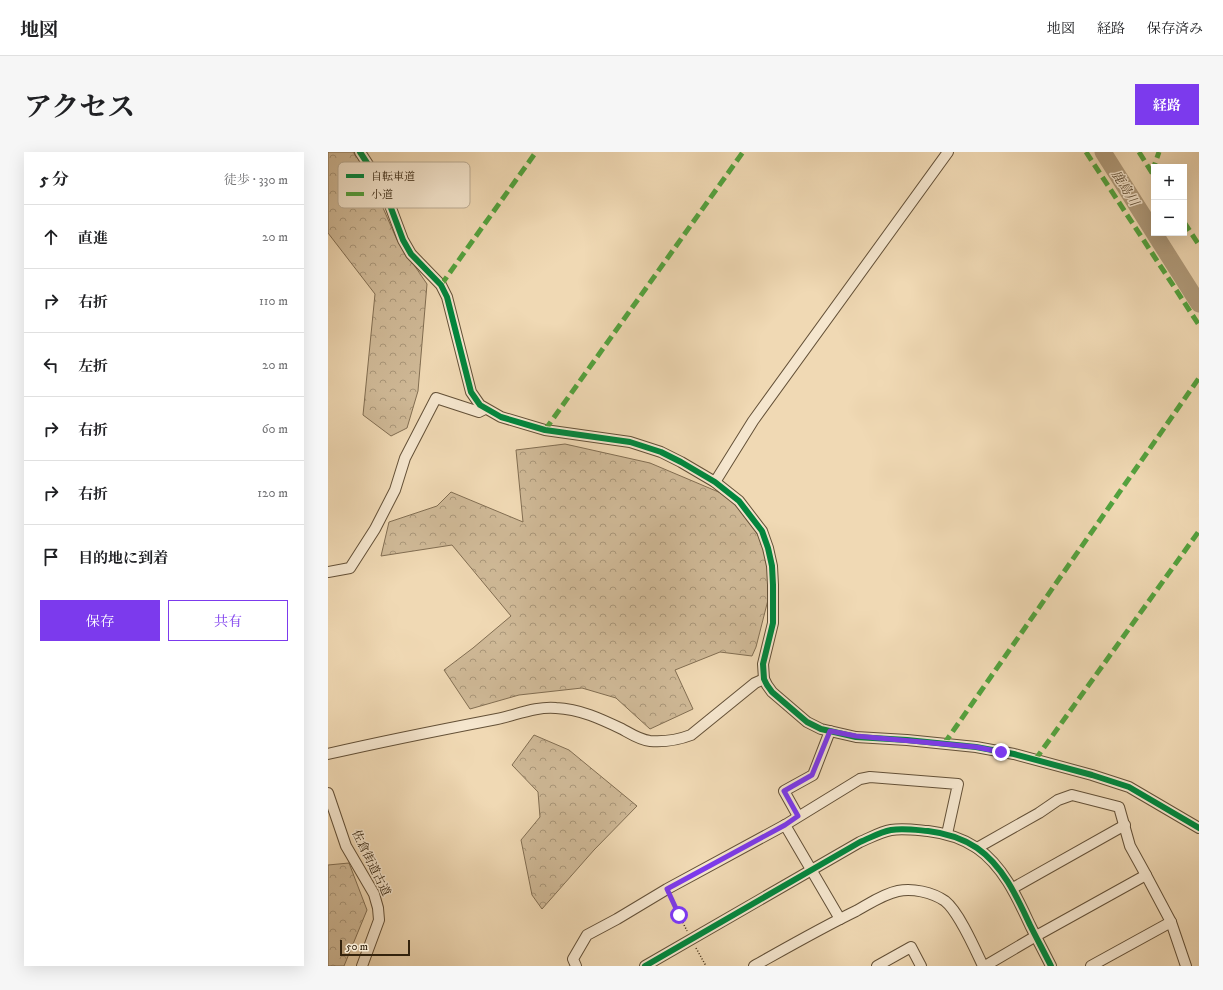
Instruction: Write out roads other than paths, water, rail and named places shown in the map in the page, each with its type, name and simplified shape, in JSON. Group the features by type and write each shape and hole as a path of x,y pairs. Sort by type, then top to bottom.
{"street":[{"path":"360,152 366,162"},
{"path":"715,482 753,421 948,152"},
{"path":"391,208 410,254 441,285 447,296 471,392 480,405 501,417 545,430 630,442 661,452 715,482 739,501 762,531 772,566 773,623 763,664 764,679 772,692 807,722 830,731 856,736 976,747 1014,754 1085,773 1130,787 1199,828"},
{"path":"328,572 350,568 375,529 395,490 405,458 436,398 479,412 485,409"},
{"path":"328,754 511,716 541,708 556,708 583,712 649,741 672,740 692,735 755,683 764,679"},
{"path":"798,816 784,791 812,775 830,731"},
{"path":"576,966 573,959 587,936 667,889 785,825 860,779 870,777 958,784 947,834"},
{"name":"佐倉街道古道","path":"328,793 346,846 374,894 378,908 379,920 362,966"},
{"path":"977,848 1039,813 1058,800 1072,795 1119,807 1130,846 1171,922 1186,966"},
{"path":"785,825 840,919"},
{"path":"1013,888 1125,825"},
{"path":"645,966 860,842 890,830 902,829 947,834 977,848 992,862 1013,888 1051,966"},
{"path":"754,966 886,895 898,891 913,890 944,900 955,912 984,966 1146,875"},
{"path":"1091,966 1171,922"},
{"path":"877,966 911,947 921,966"}],"waterway":[{"name":"鹿島川","path":"1103,152 1199,304"},
{"name":"鹿島川","path":"1196,299 1199,290"}]}
